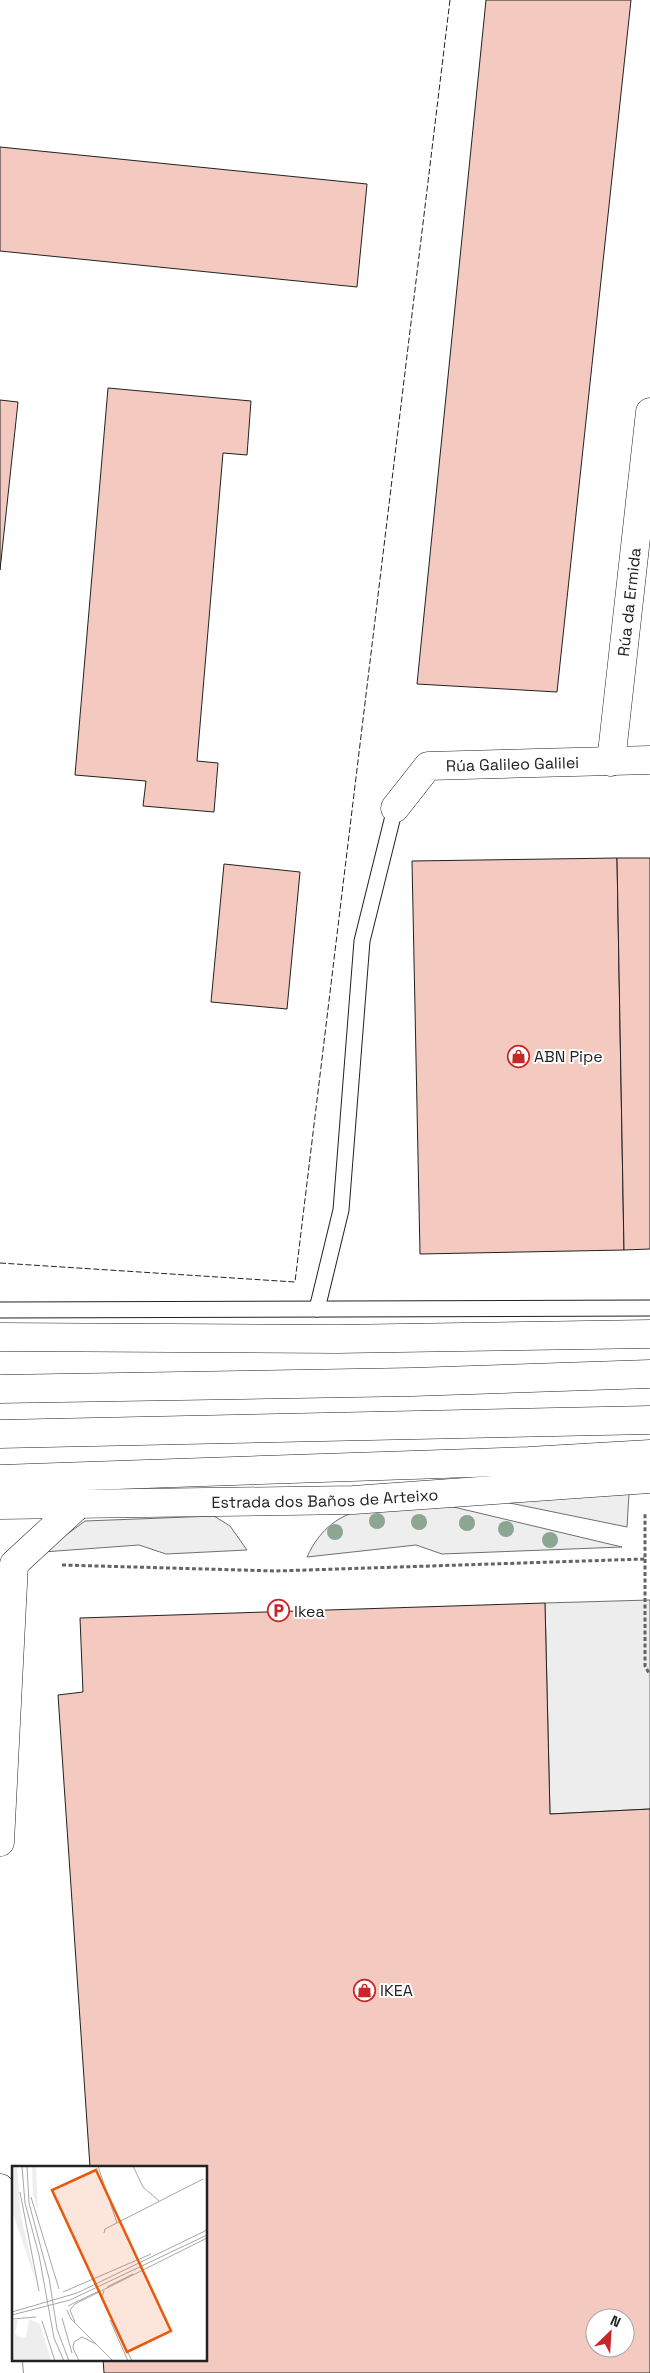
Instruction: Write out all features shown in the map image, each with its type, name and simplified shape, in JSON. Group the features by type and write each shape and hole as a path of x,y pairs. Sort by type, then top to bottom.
{"street":[{"name":"Rúa da Ermida","path":"611,762 650,412"},
{"name":"Rúa Galileo Galilei","path":"395,808 428,766 650,760"},
{"path":"0,1337 337,1339 650,1334"},
{"path":"0,1389 412,1382 650,1374"},
{"path":"0,1434 650,1420"},
{"name":"Estrada dos Baños de Arteixo","path":"0,1479 529,1461 650,1454"},
{"name":"Estrada dos Baños de Arteixo","path":"0,1505 214,1503 648,1492"},
{"path":"0,1842 14,1564 80,1503"},
{"path":"0,2188 9,2373"}],"lane":[{"path":"317,1309 341,1210 362,941 395,808"},
{"path":"0,1310 650,1308"}],"path":[{"path":"648,1492 645,1559 645,1666 650,1675"},
{"path":"14,1564 276,1571 645,1559"}],"shaded area":[{"path":"629,1493 627,1527 495,1500"},
{"path":"441,1504 622,1547 442,1554 416,1545 307,1557 318,1538 332,1524 347,1515 382,1507"},
{"path":"214,1516 230,1526 247,1550 166,1554 139,1545 43,1552 85,1521"},
{"path":"650,1600 650,1809 550,1814 545,1603"}],"building":[{"path":"486,0 631,0 557,692 417,684"},
{"path":"0,147 367,184 357,287 0,251"},
{"path":"108,388 251,401 247,455 223,453 197,761 218,763 214,812 143,806 146,781 75,775"},
{"path":"0,400 18,402 0,570"},
{"name":"ABN Pipe","path":"617,858 624,1250 420,1254 412,861"},
{"path":"617,858 650,858 650,1249 624,1250"},
{"path":"224,864 300,872 287,1009 211,1002"},
{"name":"IKEA","path":"545,1603 550,1814 650,1809 650,2373 104,2373 103,2360 208,2360 208,2166 90,2166 58,1695 83,1692 80,1618"}],"fence":[{"path":"0,1263 295,1282 450,0"}],"place":[{"name":"ABN Pipe","path":"518,1056"},
{"name":"Ikea","path":"278,1611"},
{"name":"IKEA","path":"364,1990"}]}
